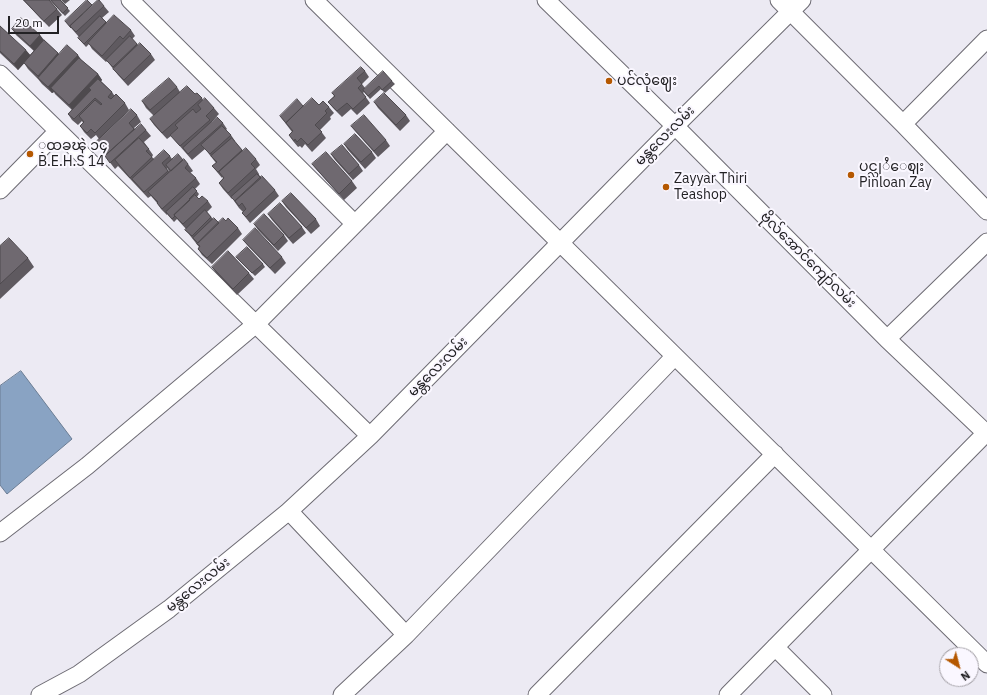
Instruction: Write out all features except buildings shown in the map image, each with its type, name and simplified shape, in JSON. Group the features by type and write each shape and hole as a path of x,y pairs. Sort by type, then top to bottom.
{"street":[{"path":"130,0 355,224"},
{"path":"314,0 987,664"},
{"name":"ဗိုလ်အောင်ကျော်လမ်း","path":"546,0 675,126 887,339 987,434"},
{"path":"790,4 987,211"},
{"name":"မန္တလေးလမ်း","path":"49,693 79,674 169,609 289,511 370,436 675,126 790,4"},
{"path":"903,124 987,39"},
{"path":"0,74 370,436"},
{"path":"0,190 58,131"},
{"path":"0,533 87,466 256,324 447,131"},
{"path":"887,339 987,242"},
{"path":"342,695 406,635 675,356"},
{"path":"728,695 987,434"},
{"path":"537,695 775,454"},
{"path":"289,511 406,635"},
{"path":"775,647 823,695"}],"water":[{"path":"21,371 72,439 7,494 0,485 0,386"}],"place":[{"name":"ပင်လုံဈေး","path":"609,81"},
{"name":"့ထခၾဲ ၁၄ B.E.H.S 14","path":"30,154"},
{"name":"ပင္လုႆေဈး Pinloan Zay","path":"851,175"},
{"name":"Zayyar Thiri Teashop","path":"666,187"}]}
